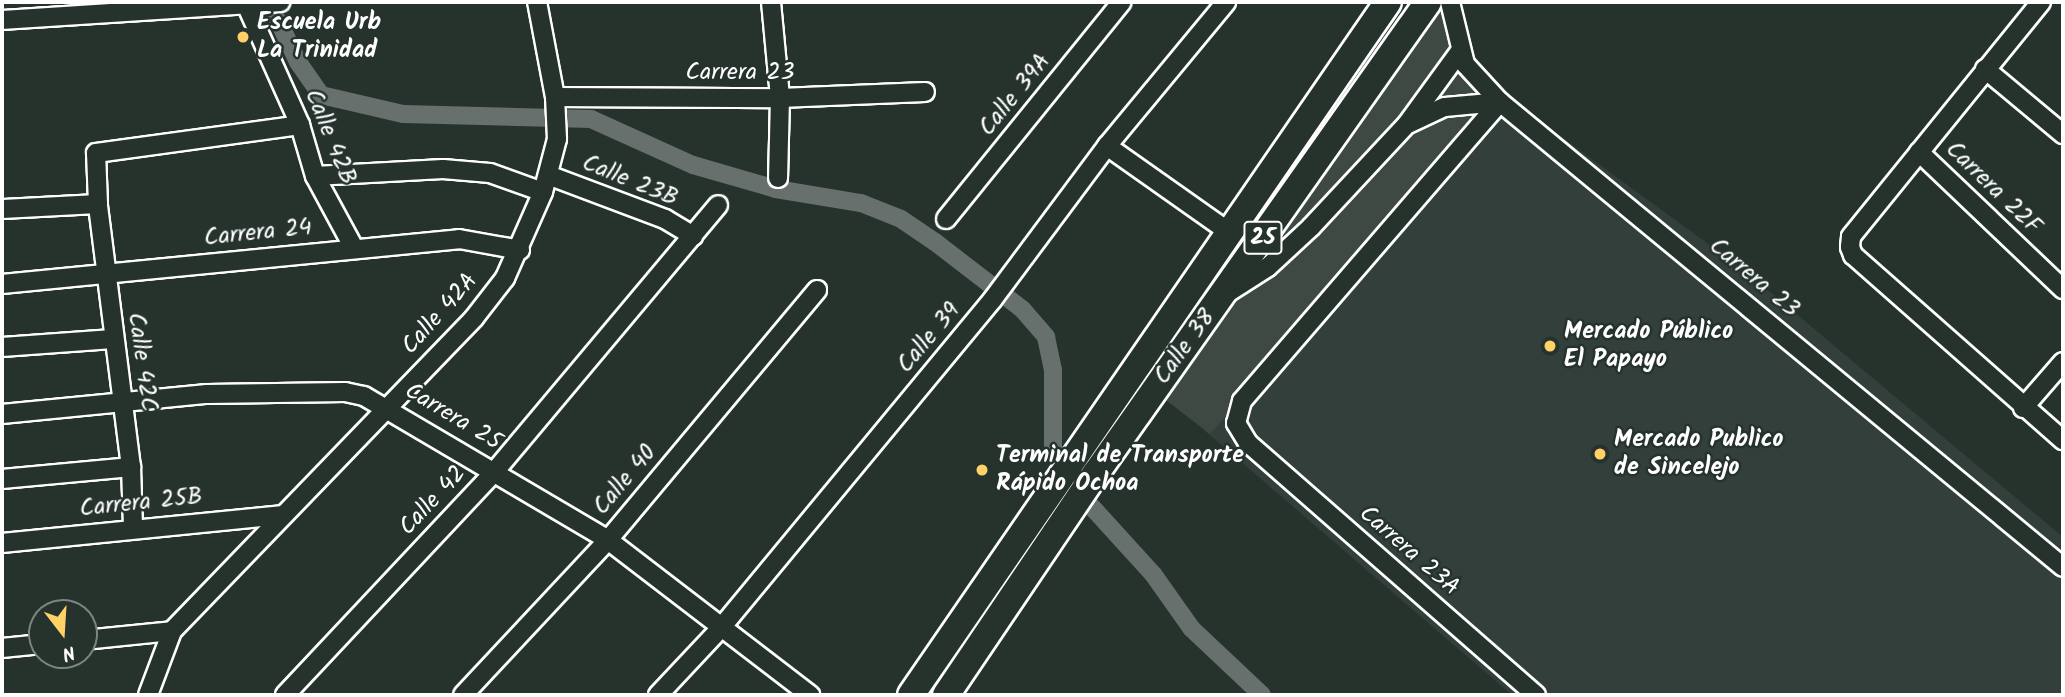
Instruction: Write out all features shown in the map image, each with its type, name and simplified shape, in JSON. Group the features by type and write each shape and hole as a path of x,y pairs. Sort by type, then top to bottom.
{"highway":[{"name":"Calle 38","path":"911,695 1388,2"},
{"name":"Calle 38","path":"950,692 1096,473 1428,2"}],"street":[{"path":"2,20 29,9 278,2"},
{"name":"Calle 42A","path":"148,695 172,631 491,299 520,250 545,183 557,139 556,103 537,2"},
{"path":"771,2 780,98 778,178"},
{"name":"Calle 39A","path":"946,219 1122,2"},
{"name":"Calle 39","path":"658,695 720,629 993,299 1107,146 1226,2"},
{"name":"Carrera 23","path":"1450,2 1460,51 1473,74 1500,102 2063,567"},
{"path":"2041,2 1851,237 1853,255 2023,408 2063,440"},
{"name":"Calle 42B","path":"249,4 300,125 315,176 354,248"},
{"path":"1223,296 1268,267 1311,227 1406,124 1460,51"},
{"path":"1985,69 2063,134"},
{"name":"Carrera 23","path":"556,103 925,92"},
{"path":"1406,124 1444,107 1500,102"},
{"name":"Carrera 23A","path":"1500,102 1242,401 1236,423 1248,443 1536,695"},
{"name":"Calle 42C","path":"133,527 131,467 97,204 95,158 101,151 300,125"},
{"path":"1107,146 1229,233"},
{"name":"Carrera 22F","path":"1919,152 2063,289"},
{"path":"315,176 443,169 489,173 545,183"},
{"name":"Calle 23B","path":"545,183 665,219 692,236"},
{"path":"2,209 97,204"},
{"name":"Calle 42","path":"285,695 495,471 594,358 718,205"},
{"name":"Carrera 24","path":"2,284 459,239 520,250"},
{"name":"Calle 40","path":"463,695 608,540 817,290"},
{"path":"2,346 113,339"},
{"path":"2023,408 2063,362"},
{"name":"Carrera 25","path":"2,414 207,394 345,392 388,406 608,540 798,692"},
{"path":"2,479 131,467"},
{"name":"Carrera 25B","path":"2,543 133,527 285,515"},
{"path":"98,639 172,631"},
{"path":"2,648 28,645"}],"shaded area":[{"path":"1428,2 1450,2 1460,51 1500,102 1210,434 1154,391"},
{"name":"Mercado Público El Papayo","path":"1494,88 1740,267 2063,537 2063,695 1512,695 1197,424"}],"waterway":[{"path":"261,2 279,22 298,62 321,95 403,114 591,119 693,165 776,189 861,203 901,219 935,242 1022,309 1046,337 1053,370 1053,449 1071,484 1153,574 1192,629 1262,695"}],"place":[{"name":"Escuela Urb La Trinidad","path":"243,37"},
{"name":"Mercado Público El Papayo","path":"1550,346"},
{"name":"Mercado Publico de Sincelejo","path":"1600,454"},
{"name":"Terminal de Transporte Rápido Ochoa","path":"982,470"}]}
